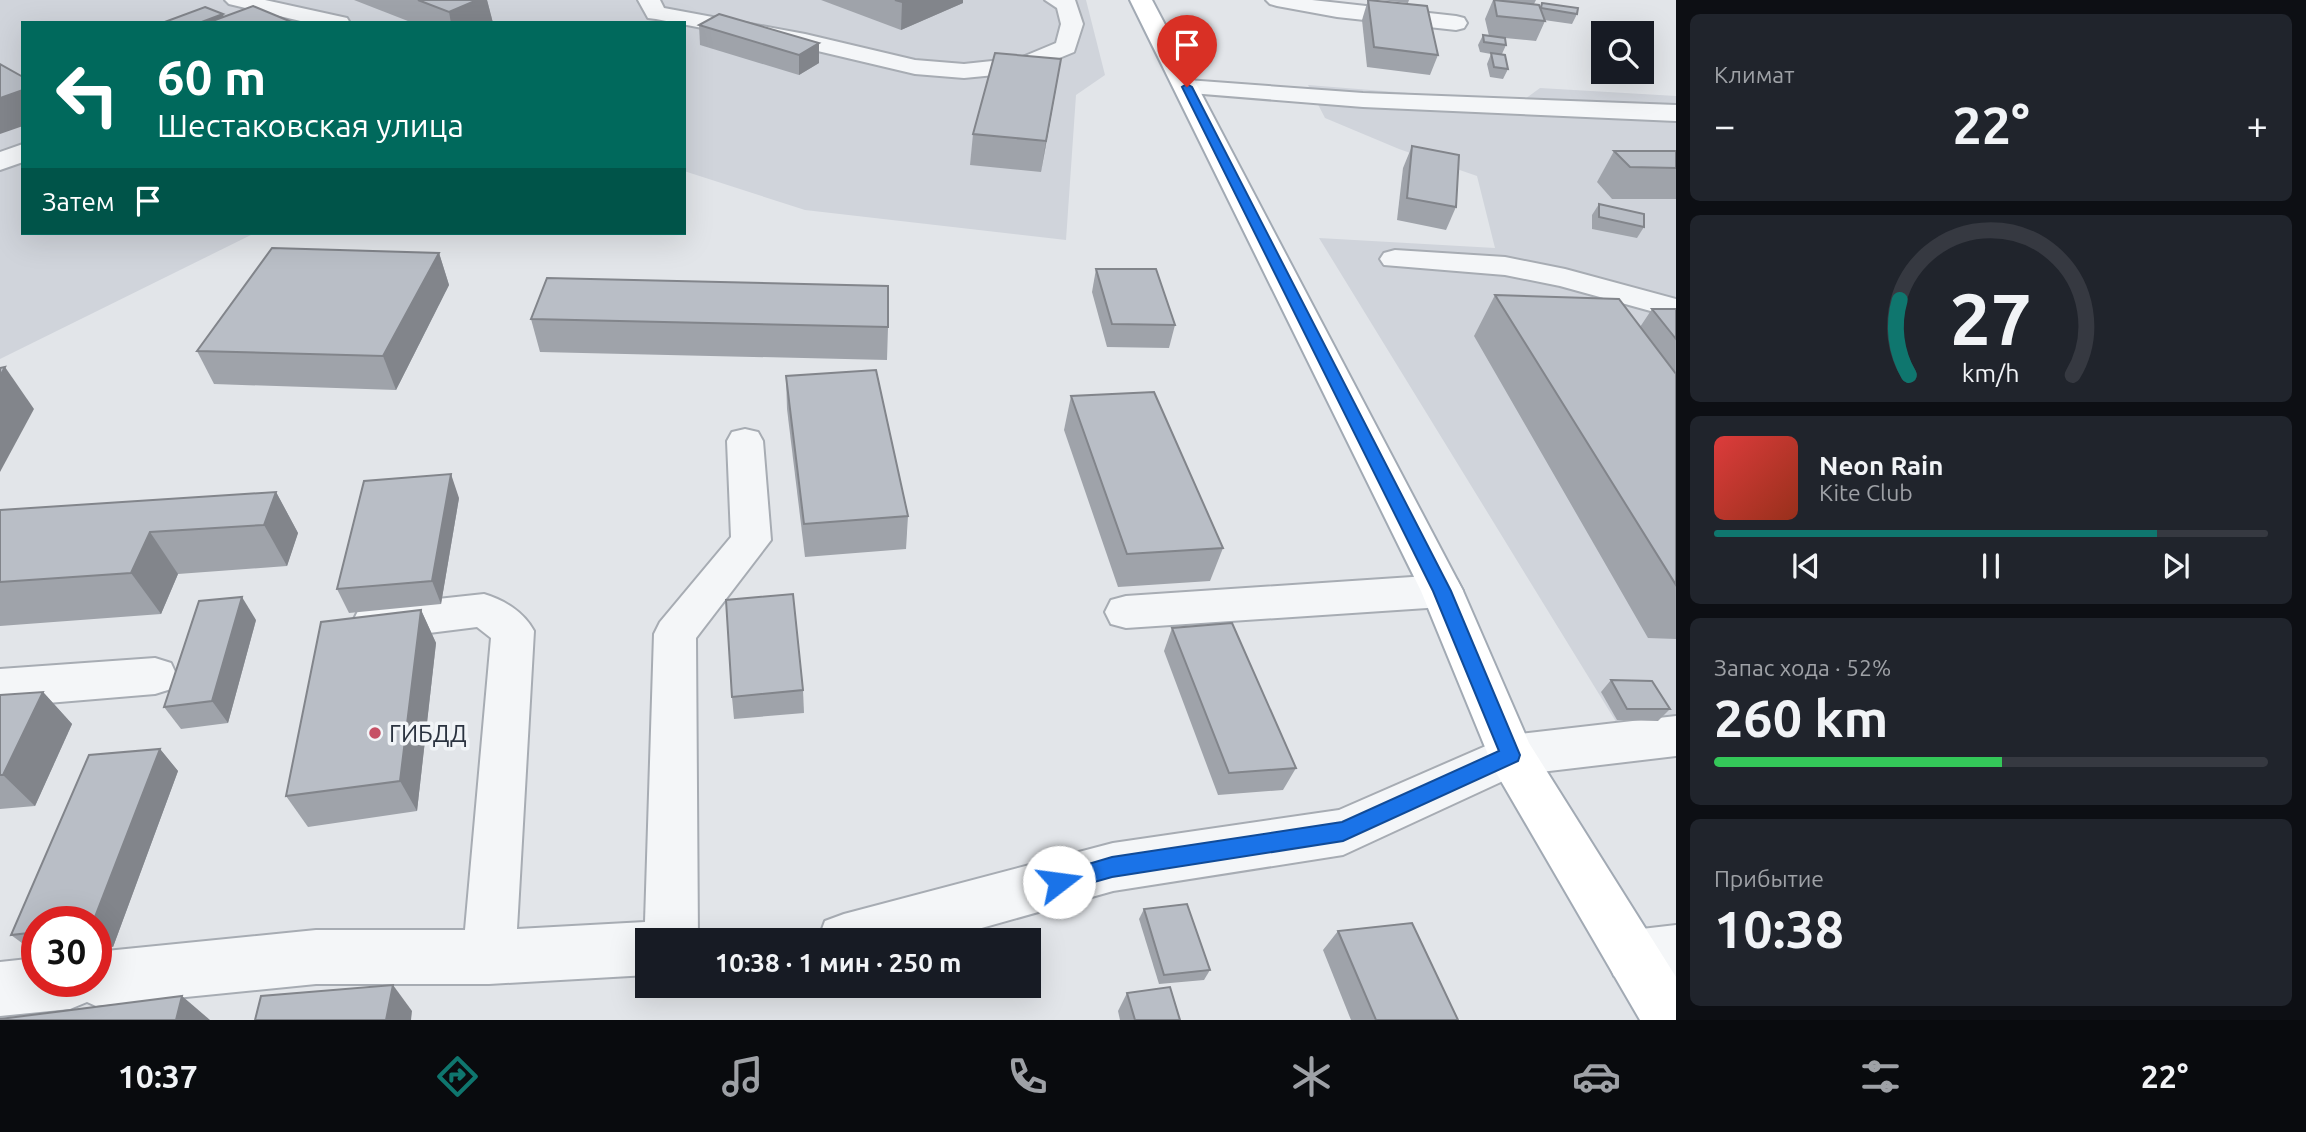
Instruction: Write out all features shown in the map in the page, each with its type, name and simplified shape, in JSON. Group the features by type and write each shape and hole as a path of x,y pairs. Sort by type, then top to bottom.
{"main road":[{"path":"1141,0 1442,591 1511,755 1655,955 1671,1020"}],"street":[{"path":"236,0 331,21"},
{"path":"647,11 805,41 915,67 964,71 1025,65 1066,47 1072,24 1067,4 1056,0"},
{"path":"1277,0 1337,11 1456,23"},
{"path":"1450,0 1462,47"},
{"path":"1187,87 1363,100 1676,113"},
{"path":"0,162 21,153"},
{"path":"1395,259 1505,266 1565,278 1676,309"},
{"path":"671,928 675,634 751,540 745,441"},
{"path":"1126,612 1442,591"},
{"path":"329,628 484,610 513,631 489,957"},
{"path":"0,688 155,676"},
{"path":"888,928 1112,867 1343,832 1511,755 1676,736"},
{"path":"112,977 316,957 489,957 635,949"},
{"path":"0,989 21,987"}],"shaded area":[{"path":"0,0 1086,0 1105,75 1076,95 1066,240 805,210 686,172 686,21 21,21 21,235 251,235 0,359"},
{"path":"1308,85 1521,102 1540,88 1676,96 1676,728 1618,725 1319,238 1495,248 1477,176 1399,149 1325,118"}],"building":[{"path":"418,0 477,0 449,12"},
{"path":"1368,0 1427,6 1438,55 1374,47"},
{"path":"1494,0 1539,5 1545,21 1497,16"},
{"path":"1542,3 1578,8 1577,14 1541,8"},
{"path":"253,6 289,21 212,21"},
{"path":"205,7 223,14 204,21 167,21"},
{"path":"719,14 819,43 799,55 699,25"},
{"path":"1483,35 1505,38 1506,45 1484,42"},
{"path":"995,53 1061,59 1046,141 973,134"},
{"path":"1491,53 1505,55 1508,69 1494,67"},
{"path":"0,64 21,76 21,91 0,98"},
{"path":"1412,146 1459,155 1456,207 1407,198"},
{"path":"1614,151 1676,151 1676,168 1630,167"},
{"path":"1599,204 1644,214 1644,227 1599,217"},
{"path":"272,248 439,253 383,356 197,351"},
{"path":"1096,269 1156,269 1175,325 1112,324"},
{"path":"547,278 888,286 888,327 531,319"},
{"path":"1495,295 1619,299 1676,374 1676,585"},
{"path":"1652,309 1676,309 1676,339"},
{"path":"876,370 908,516 804,524 786,376"},
{"path":"1154,392 1223,548 1127,554 1071,396"},
{"path":"451,474 432,581 337,589 364,481"},
{"path":"276,492 264,525 150,532 131,573 0,582 0,510"},
{"path":"793,594 803,690 732,697 726,600"},
{"path":"242,597 212,701 164,707 199,601"},
{"name":"ГИБДД","path":"421,610 400,781 286,796 321,622"},
{"path":"1232,623 1296,768 1229,773 1172,628"},
{"path":"1611,680 1652,681 1670,709 1627,709"},
{"path":"43,692 3,775 0,775 0,695"},
{"path":"160,749 99,906 24,906 89,755"},
{"path":"1187,904 1210,970 1164,975 1144,909"},
{"path":"21,912 21,934 11,935"},
{"path":"1412,923 1458,1020 1376,1020 1338,931"},
{"path":"393,985 386,1020 255,1020 261,996"},
{"path":"1170,987 1180,1020 1135,1020 1127,993"},
{"path":"182,996 176,1020 0,1020 0,1019"}],"place":[{"name":"ГИБДД","path":"375,733"}],"route":[{"path":"1059,882 1112,867 1343,832 1511,755 1442,591 1187,87"}]}
